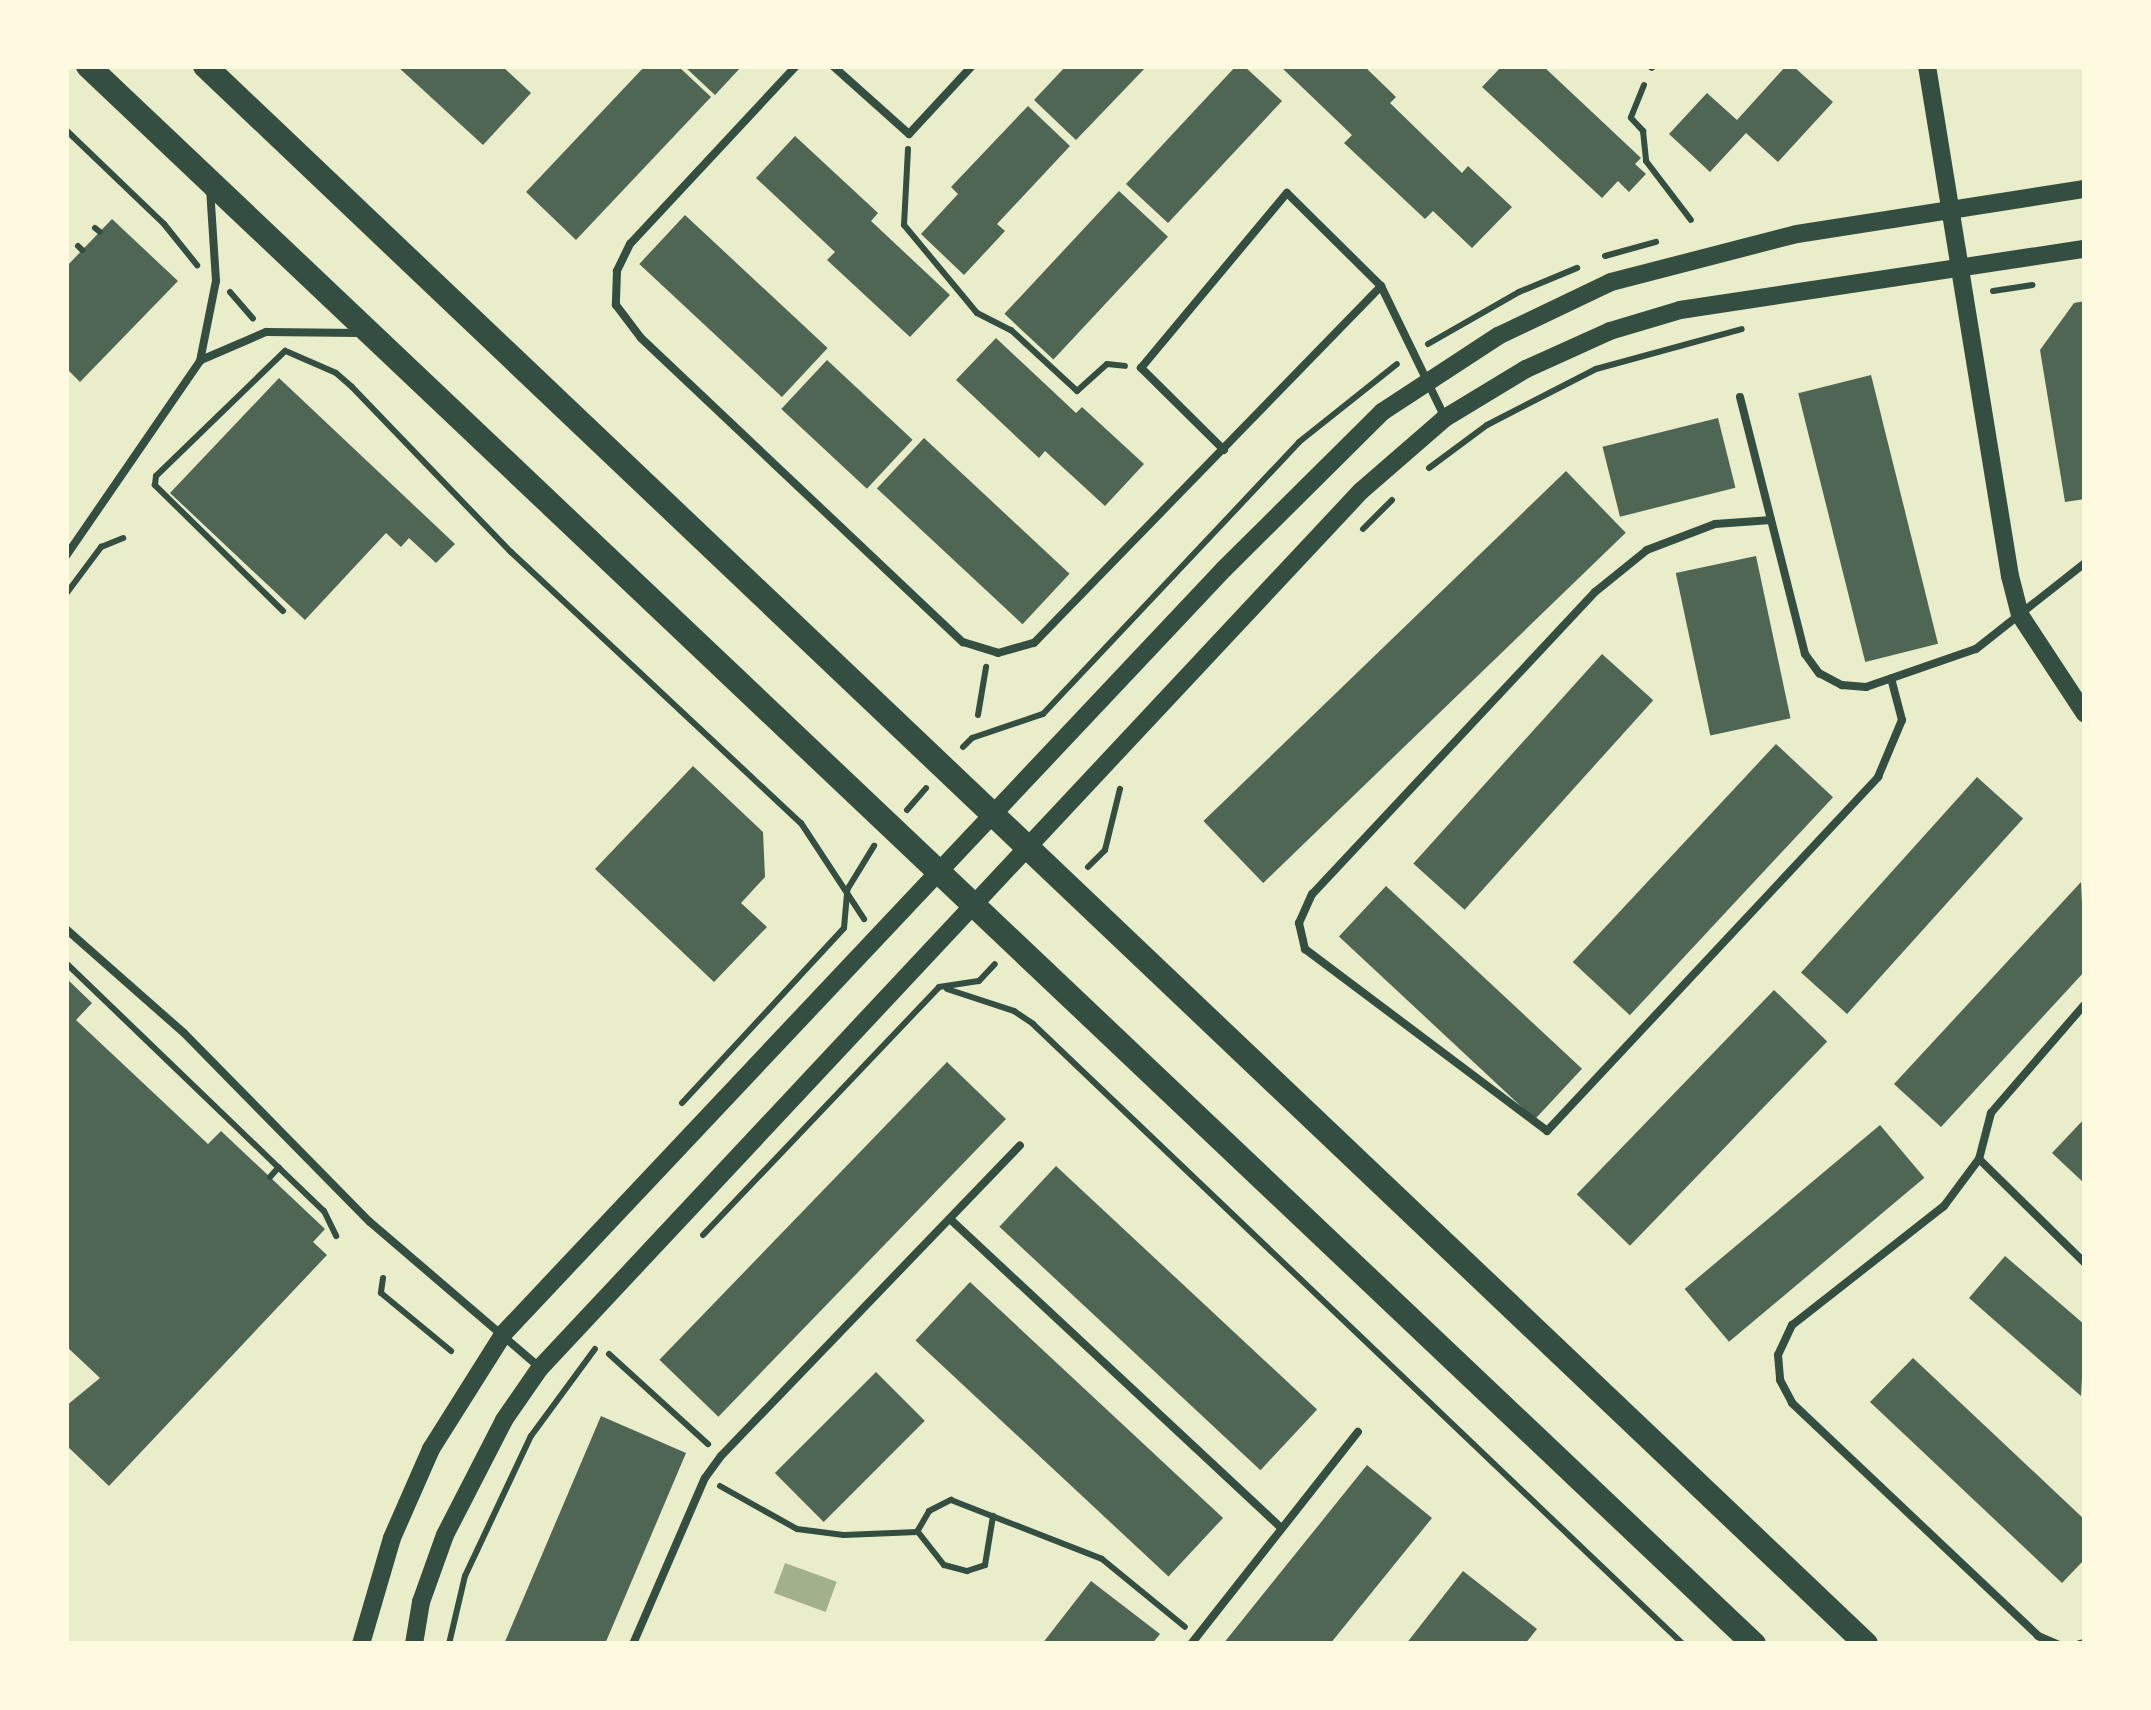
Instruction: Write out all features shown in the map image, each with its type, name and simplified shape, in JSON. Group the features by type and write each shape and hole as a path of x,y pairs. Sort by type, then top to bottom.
{"main road":[{"path":"88,66 1754,1644"},
{"path":"205,66 1867,1644"}],"street":[{"path":"1927,66 2001,537 2020,615 2085,714"},
{"path":"361,1644 392,1538 431,1449 504,1333 1311,478 1424,380 1498,335 1611,282 1796,234 2085,189"},
{"path":"414,1644 421,1601 445,1535 504,1420 540,1369 1361,491 1445,418 1526,369 1610,331 1680,310 2085,249"}],"lane":[{"path":"796,66 630,244 616,271 616,305 641,338 963,642 988,652 1018,652 1034,643 1381,286"},
{"path":"832,66 909,134 972,66"},
{"path":"66,556 200,361 216,281 209,181"},
{"path":"1224,450 1141,368 1287,193 1381,286 1445,418"},
{"path":"200,361 266,332 370,333"},
{"path":"1740,397 1804,654 1819,674 1842,686 1866,687 1976,649 2085,563"},
{"path":"1771,520 1715,524 1647,550 1595,592 1312,894 1298,923 1305,949 1547,1131 1879,777 1902,720 1891,678"},
{"path":"66,929 184,1033 370,1222 504,1333 540,1369"},
{"path":"2057,1644 2038,1636 1792,1403 1780,1380 1778,1355 1792,1325 1944,1206 1979,1159 1991,1113 2085,1004"},
{"path":"633,1644 705,1478 721,1456 1020,1145"},
{"path":"1979,1159 2085,1263"},
{"path":"950,1219 1280,1528"},
{"path":"1194,1641 1358,1432"}],"path":[{"path":"1651,66 1631,118 1643,130 1646,161 1691,220"},
{"path":"66,130 164,224 201,270"},
{"path":"909,134 904,226 977,313 1011,330 1077,391 1107,364 1141,368"},
{"path":"230,291 253,317"},
{"path":"1424,472 1487,425 1596,369 1716,333 1759,326"},
{"path":"276,342 336,373 352,387 511,552 801,823 847,890 844,928 668,1118"},
{"path":"283,611 236,560 166,499 156,476 286,351"},
{"path":"1347,545 1393,499"},
{"path":"66,594 101,547 123,538"},
{"path":"978,715 988,652"},
{"path":"1069,887 1105,850 1115,794 1130,778"},
{"path":"697,1240 939,987 979,980 1014,944"},
{"path":"66,963 324,1211 335,1236"},
{"path":"939,987 1014,1011 1034,1024 1683,1644"},
{"path":"269,1177 279,1167"},
{"path":"382,1278 381,1293 451,1351"},
{"path":"449,1644 465,1576 531,1436 601,1342"},
{"path":"609,1354 721,1456"},
{"path":"705,1478 797,1529 844,1535 917,1532"},
{"path":"917,1532 929,1511 951,1500 993,1516 1102,1559 1194,1641"},
{"path":"917,1532 944,1564 967,1571 985,1565 993,1516"}],"shaded area":[{"path":"785,1563 837,1582 826,1612 774,1593"}],"building":[{"path":"397,66 502,66 531,93 483,145"},
{"path":"645,66 678,66 711,97 576,240 526,192"},
{"path":"684,66 742,66 715,95"},
{"path":"1066,66 1147,66 1076,140 1034,100"},
{"path":"1236,66 1244,66 1282,101 1168,223 1126,184"},
{"path":"1280,66 1364,66 1396,97 1390,103 1462,173 1468,166 1512,207 1472,248 1433,211 1425,219 1344,143 1352,135"},
{"path":"1502,66 1543,66 1641,158 1635,164 1646,174 1629,192 1618,181 1602,198 1482,87"},
{"path":"1786,66 1793,66 1833,102 1778,162 1746,133 1710,172 1669,134 1707,93 1737,120"},
{"path":"1028,106 1070,146 997,224 1005,231 964,275 921,234 958,194 951,187"},
{"path":"795,136 878,213 871,221 950,295 910,337 827,260 835,252 756,178"},
{"path":"1119,191 1168,237 1053,360 1004,314"},
{"path":"685,215 828,348 782,397 639,264"},
{"path":"112,219 178,281 80,382 66,368 66,267"},
{"path":"2085,301 2085,499 2065,502 2040,350 2074,303"},
{"path":"996,338 1076,413 1082,407 1144,464 1105,506 1045,451 1039,458 956,380"},
{"path":"827,360 913,440 867,489 781,409"},
{"path":"1871,375 1938,644 1865,662 1798,393"},
{"path":"279,378 455,544 436,563 409,538 401,547 386,533 305,620 170,493"},
{"path":"1718,418 1735,488 1620,517 1603,447"},
{"path":"924,438 1070,574 1022,624 877,488"},
{"path":"1566,471 1626,533 1263,883 1203,821"},
{"path":"1756,556 1791,718 1710,735 1676,573"},
{"path":"1602,654 1653,700 1465,910 1413,864"},
{"path":"1776,744 1833,797 1630,1015 1573,962"},
{"path":"693,766 763,832 765,877 741,903 767,927 714,982 595,869"},
{"path":"1977,777 2023,818 1847,1014 1801,972"},
{"path":"2081,882 2085,971 1941,1127 1894,1084"},
{"path":"1386,886 1582,1069 1535,1119 1339,936"},
{"path":"66,978 92,1003 76,1020 208,1144 221,1131 325,1229 313,1242 327,1255 109,1486 66,1445 66,1406 100,1378 66,1346"},
{"path":"1774,990 1827,1041 1630,1246 1577,1194"},
{"path":"947,1062 1006,1119 718,1417 659,1360"},
{"path":"2085,1118 2085,1184 2052,1153"},
{"path":"1880,1125 1924,1178 1729,1342 1685,1289"},
{"path":"1056,1166 1317,1409 1260,1470 999,1227"},
{"path":"2005,1256 2085,1325 2081,1396 1969,1298"},
{"path":"970,1282 1223,1518 1168,1576 915,1341"},
{"path":"1913,1358 2085,1520 2085,1559 2062,1583 1870,1402"},
{"path":"876,1372 925,1421 824,1522 775,1473"},
{"path":"601,1416 686,1453 605,1644 504,1644"},
{"path":"1367,1465 1432,1518 1330,1644 1223,1644"},
{"path":"1463,1571 1537,1629 1525,1644 1406,1644"},
{"path":"1091,1581 1160,1634 1152,1644 1042,1644"}]}
